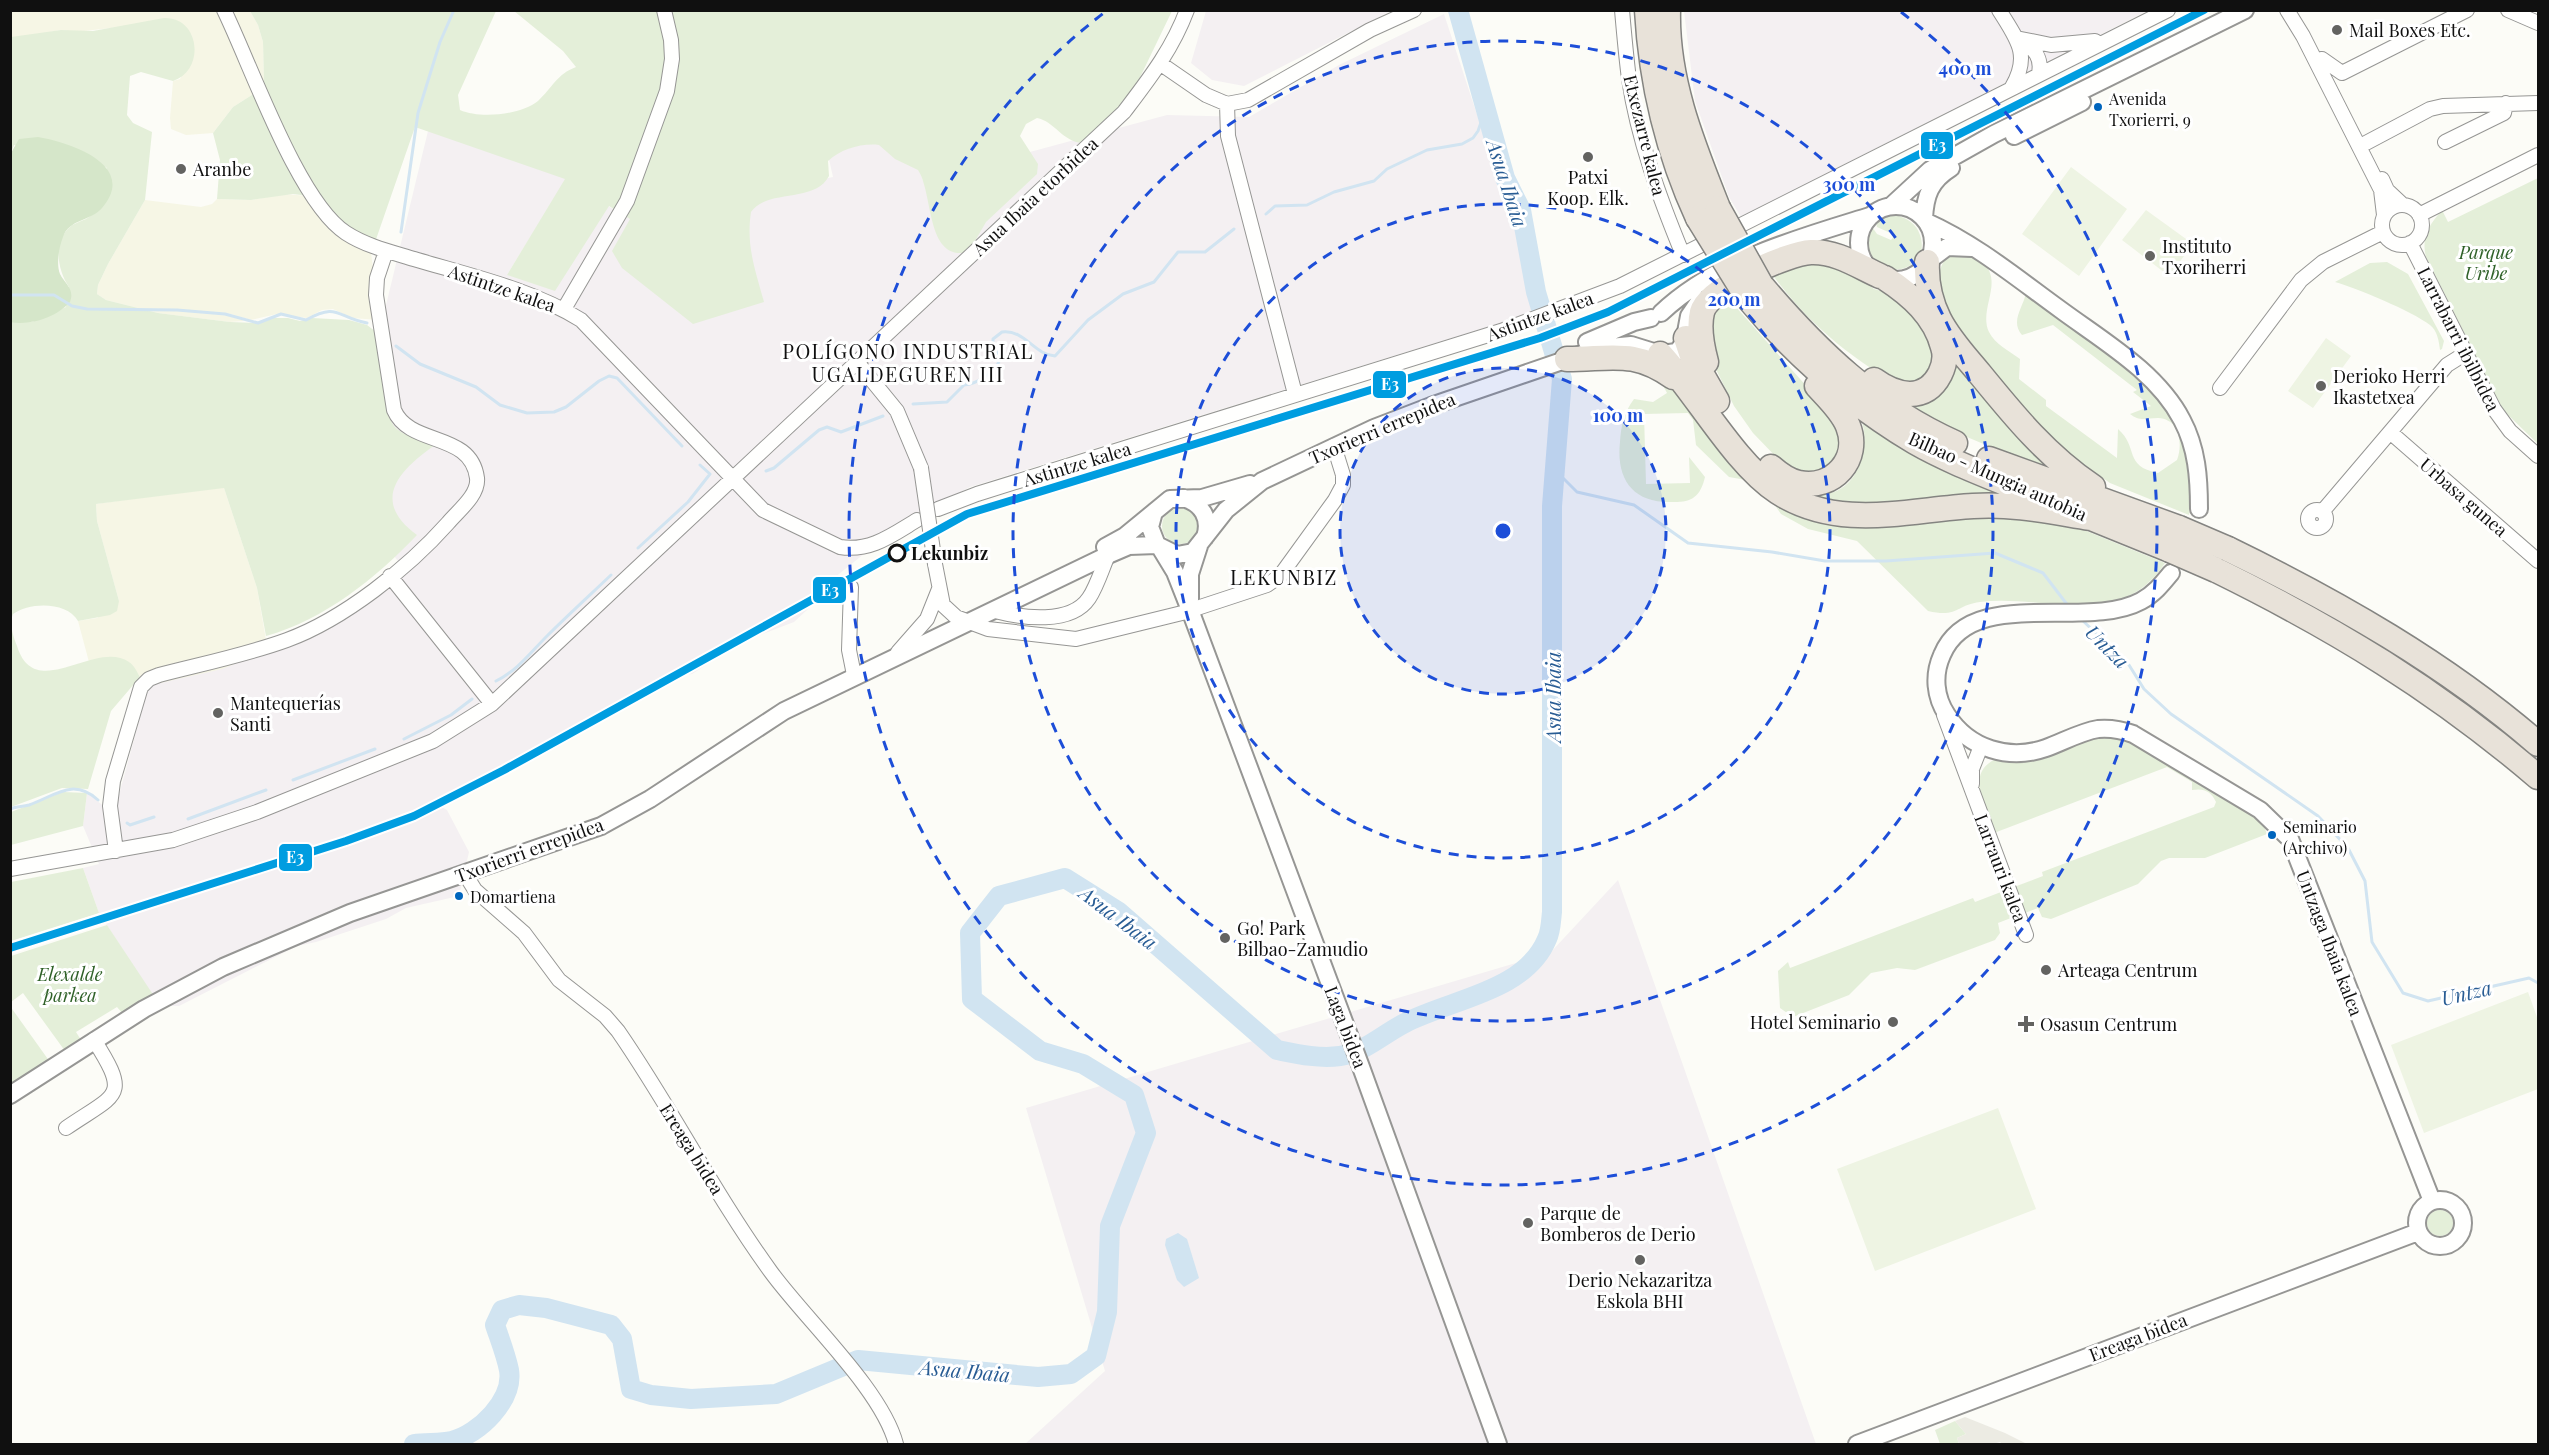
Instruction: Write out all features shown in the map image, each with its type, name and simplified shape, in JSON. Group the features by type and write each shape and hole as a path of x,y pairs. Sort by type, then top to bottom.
{"highway":[{"name":"Bilbao - Mungia autobia","path":"1647,10 1657,95 1683,185 1764,280 1795,325 1842,371 1906,417 1936,435 2000,464 2114,502 2173,550"},
{"name":"Bilbao - Mungia autobia","path":"1668,10 1675,80 1708,213 1764,280 1789,347 1852,400 1917,443 1990,477 2090,518 2173,550 2222,559 2348,612 2441,670 2538,744"},
{"path":"1719,404 1701,337 1702,310 1719,291 1771,264 1796,254 1813,252 1842,258 1877,273 1917,301 1944,348 1945,358 1937,379 1930,387 1915,395 1895,393 1857,369 1801,319 1764,280"},
{"path":"1928,262 1929,292 1939,319 1954,342 2034,439 2051,456 2114,502"},
{"path":"1686,332 1701,375 1753,450 1785,478 1808,484 1832,478 1849,460 1852,448 1849,428 1832,403 1805,373 1789,347"},
{"path":"1657,353 1692,390 1759,476 1778,491 1814,509 1857,516 1889,516 1974,506 2010,506 2090,518"},
{"path":"1566,357 1616,355 1638,360 1662,370 1692,390"},
{"name":"Bilbao - Mungia autobia","path":"2222,559 2388,664 2486,733 2538,777"}],"street":[{"name":"Astintze kalea","path":"224,10 271,117 315,199 344,232 386,251 536,297 564,309 597,333 732,479 770,515 797,529 840,547 864,549 917,520"},
{"path":"564,309 627,201 667,91 672,59 664,10"},
{"name":"Asua Ibaia etorbidea","path":"10,869 173,840 257,812 433,741 492,704 1124,112 1161,64 1176,38 1187,10"},
{"path":"1161,64 1206,95 1227,104 1248,100 1370,30 1414,10"},
{"name":"Etxezarre kalea","path":"1622,10 1629,80 1636,116 1663,206 1683,255"},
{"path":"1998,10 2016,38 2021,56 2021,72 2012,87"},
{"name":"Astintze kalea","path":"938,509 977,494 1533,319 1620,286 2168,10"},
{"path":"1928,262 1933,237 1926,221 1928,190 1938,177 1957,165 2094,96 2159,54 2245,10"},
{"path":"2287,10 2381,190 2384,215 2383,232 2386,238 2397,244 2410,243 2421,228 2419,215 2403,205 2388,190 2300,10"},
{"path":"2322,59 2342,73 2467,10"},
{"path":"2508,10 2538,23"},
{"name":"Astintze kalea","path":"2016,38 2051,45 2109,39"},
{"path":"2016,38 2034,50 2041,65 2039,73 2027,65 2021,56"},
{"path":"1877,273 1860,251 1859,236 1870,216 1891,206 1930,170 1994,134 2144,58 2159,54"},
{"path":"2445,142 2504,113 2506,103"},
{"path":"2364,144 2430,109 2443,106 2538,103"},
{"path":"1227,104 1228,136 1295,394"},
{"path":"2419,215 2538,155"},
{"path":"2384,215 2392,208 2403,205"},
{"path":"1891,206 1909,208 1926,221 1976,248 2123,356 2160,388 2182,420 2190,439 2199,476 2199,509"},
{"name":"Txorierri errepidea","path":"1566,357 1634,322 1656,316 1715,275 1786,242 1870,216"},
{"path":"2220,388 2301,280 2323,262 2383,232"},
{"name":"Larrabarri ibilbidea","path":"2410,243 2494,409 2510,431 2538,456"},
{"path":"1686,332 1673,314 1656,316 1645,328 1645,339 1657,353 1677,352 1686,332 1694,306 1703,297 1764,280 1804,248 1839,249 1877,273 1898,280 1912,276 1947,247 1961,245 1976,248"},
{"path":"116,851 110,806 113,781 141,687 149,679 287,640 336,615 425,547 449,515 473,494 477,481 473,464 466,454 456,446 404,424 394,410 376,295 377,278 386,251"},
{"name":"Txorierri errepidea","path":"981,616 997,603 1117,542 1164,502 1217,495 1262,481 1374,428 1542,364 1619,345 1631,345 1657,353"},
{"path":"2322,512 2447,365 2466,353"},
{"path":"857,362 897,411 921,468 939,587 943,605 951,615 1019,617 1065,614 1080,609 1090,598 1108,555"},
{"name":"Urbasa gunea","path":"2390,432 2538,561"},
{"path":"981,616 988,629 1076,639 1191,610 1267,585 1280,576 1335,500 1342,485 1343,475 1334,446"},
{"name":"Txorierri errepidea","path":"10,1095 94,1040 174,993 267,947 350,913 579,835 623,814 758,727 855,675 1108,555 1130,546 1159,547 1176,555 1193,552 1226,510 1262,481"},
{"path":"1183,498 1196,504 1205,514 1207,528 1190,574 1191,610"},
{"path":"1154,512 1150,527 1191,610"},
{"path":"1975,801 1941,705 1936,674 1946,646 1958,630 1989,617 2098,613 2122,609 2142,600 2159,588 2173,550"},
{"path":"390,576 492,704"},
{"path":"851,587 849,650 855,675"},
{"path":"890,659 910,641 927,619 939,587"},
{"name":"Laga bidea","path":"1191,610 1498,1444"},
{"path":"1941,705 1953,724 1981,746 1972,769 1975,801"},
{"name":"Untzaga Ibaia kalea","path":"1981,746 2001,752 2029,753 2094,730 2123,731 2138,737 2240,798 2275,823 2290,839 2432,1201"},
{"name":"Larrauri kalea","path":"1975,801 2026,935"},
{"name":"Ereaga bidea","path":"465,874 475,890 524,933 559,980 605,1016 618,1031 770,1271 859,1379 883,1415 896,1444"},
{"path":"66,1128 110,1098 115,1091 117,1079 94,1040"},
{"path":"2445,1200 2457,1207 2463,1221 2462,1229 2453,1242 2437,1246 2423,1239 2418,1232 2420,1211 2432,1201 2445,1200"},
{"name":"Ereaga bidea","path":"1857,1444 2418,1232"}],"shaded area":[{"path":"1206,10 1391,11 1244,86 1212,80 1191,63"},
{"path":"1684,11 2147,11 1741,217 1729,197 1695,101"},
{"path":"1444,14 1482,130 1521,227 1533,296 1539,311 970,487 900,525 834,578 820,598 794,622 742,642 692,674 670,678 532,748 533,753 434,803 447,810 469,852 459,896 406,908 386,919 297,946 179,1006 165,1006 153,996 99,913 83,868 99,864 83,826 87,793 119,818 116,806 149,684 290,642 406,571 390,551 381,326 428,131 537,161 566,179 507,275 608,206 630,218 833,177 826,146 906,127 923,181 1167,115 1249,117 1339,65"},
{"path":"1618,880 1816,1444 1025,1444 1105,1371 1026,1108 1550,953"},
{"path":"1965,1417 2027,1444 2002,1444 2000,1442 1959,1444 1957,1438 1966,1434 1955,1421"}],"green space":[{"path":"10,11 250,11 258,25 263,42 264,83 255,93 233,107 213,133 186,135 171,129 170,118 173,81 180,79 193,49 191,34 120,27 75,32 61,30 16,38 11,37"},
{"path":"250,11 496,11 458,95 460,110 489,115 521,110 531,106 559,77 576,67 563,51 514,11 1172,11 1131,96 1082,143 1069,139 1043,120 1037,118 1026,124 1020,136 1038,164 1037,174 986,222 971,248 963,253 951,251 942,244 936,234 923,180 918,170 895,159 879,145 852,148 828,161 829,176 822,185 813,190 768,200 751,212 751,247 764,302 693,324 622,268 612,251 630,219 609,206 555,291 507,275 565,179 415,127 373,248 309,196 293,194 251,200 217,199 220,160 213,133 233,107 255,93 264,83 263,42 258,25"},
{"path":"164,18 176,20 186,26 192,35 194,45 194,56 190,67 173,81 141,72 130,76 127,115 133,123 152,132 145,200 108,264 98,285 97,294 106,300 158,313 230,322 259,323 273,318 300,321 312,318 349,320 367,325 384,338 386,399 392,422 406,435 438,443 412,463 395,486 393,497 395,510 403,522 417,535 384,567 348,596 308,620 287,629 266,636 257,588 224,488 96,504 97,521 119,601 117,611 110,615 78,621 73,614 57,607 28,607 13,614 11,622 11,322 32,322 66,307 69,287 60,265 61,240 70,227 88,218 93,212 111,179 106,167 14,145 11,153 11,37 61,30 93,31"},
{"path":"38,137 66,144 96,158 106,168 112,179 111,193 102,208 75,223 63,237 58,265 60,274 70,290 70,302 58,312 43,319 26,323 10,322 11,153 19,139"},
{"path":"2071,167 2127,209 2079,276 2022,234"},
{"name":"Parque Uribe","path":"2538,178 2538,444 2503,410 2426,257 2425,237 2442,210 2448,222"},
{"path":"284,194 309,196 371,252 379,320 352,318 333,309 322,310 307,318 277,314 251,320 227,313 244,321 230,322 158,313 106,300 97,294 98,285 108,264 145,200 201,207 212,204 217,199 251,200"},
{"path":"2146,210 2193,244 2169,276 2122,240"},
{"path":"1895,215 1907,219 1916,227 1920,235 1921,251 1915,262 1904,268 1891,270 1878,266 1869,258 1866,245 1872,227 1877,234 1891,240 1895,235 1877,227 1876,223 1886,216"},
{"path":"1953,251 1971,255 1982,262 1988,270 1991,286 1986,323 1995,340 2020,359 2019,379 2046,400 2046,406 2117,458 2118,429 2128,442 2140,466 2158,473 2177,460 2180,447 2175,428 2165,419 2140,419 2130,414 2151,406 2133,392 2137,390 2053,325 2022,335 2017,320 2026,293 2110,352 2151,387 2179,425 2187,446 2191,481 2189,515 2110,483 2043,437 1960,328 1956,331 1939,279 1940,269"},
{"path":"1808,259 1852,271 1874,289 1888,293 1915,311 1937,350 1929,377 1908,390 1850,354 1816,325 1772,274"},
{"path":"2387,262 2408,274 2444,341 2442,349 2440,350 2434,330 2422,319 2384,300 2335,282 2370,263"},
{"path":"1727,297 1834,417 1844,440 1836,463 1808,476 1781,462 1753,433 1734,406 1711,359 1711,309"},
{"path":"2326,338 2351,356 2313,408 2288,391"},
{"path":"1952,353 2053,471 1946,427 1914,407 1931,400 1936,394 1944,379"},
{"path":"1650,361 1786,503 1956,518 2004,516 2079,528 2165,563 2147,584 2126,597 2104,604 2005,601 1980,602 1945,613 1928,611 1857,541 1808,529 1781,514 1769,497 1746,480 1729,477 1696,445 1693,420 1688,413 1644,414 1646,484 1690,483 1689,457 1705,477 1700,490 1693,498 1677,502 1656,501 1636,493 1629,486 1621,467 1620,436 1625,414 1634,399 1653,402 1667,393"},
{"path":"1861,419 1970,481 2008,498 1890,512 1811,498 1834,492 1843,487 1857,471 1864,450 1864,429"},
{"path":"206,488 224,488 257,588 266,640 245,660 222,669 156,684 144,682 129,662 96,659 89,662 78,621 97,618 119,601 97,521 96,504"},
{"path":"1180,508 1193,513 1198,526 1193,539 1180,544 1167,539 1162,526 1167,513"},
{"path":"11,622 17,646 26,662 37,670 51,670 100,658 115,657 131,663 140,677 111,711 88,789 62,788 11,807"},
{"path":"2095,736 2122,736 2261,819 2267,834 2205,858 2169,858 2161,861 2138,884 2051,919 2042,917 2038,908 2025,913 2014,887 2043,876 2042,872 2214,807 2216,802 2207,791 2192,790 2192,782 2167,767 1994,833 1980,792 1981,773 1986,765 1996,759"},
{"path":"63,792 87,793 83,826 11,845 11,812"},
{"path":"83,868 99,913 11,941 11,882"},
{"path":"2001,892 2011,918 1998,923 2000,933 1995,940 1915,970 1897,968 1871,973 1849,995 1793,1017 1780,1008 1778,971 1788,962 1790,968 1973,898 1975,902"},
{"name":"Elexalde parkea","path":"107,925 154,996 123,1014 117,1007 76,1032 81,1040 65,1051 23,993 11,1002 11,956"},
{"path":"2528,992 2538,1020 2538,1089 2424,1133 2391,1045"},
{"name":"Elexalde parkea","path":"10,1006 50,1062 10,1088"},
{"path":"1998,1108 2036,1209 1875,1271 1837,1169"},
{"path":"2440,1210 2449,1214 2453,1223 2449,1232 2440,1236 2431,1232 2427,1223 2431,1214"},
{"path":"1955,1421 1966,1434 1957,1438 1959,1444 1940,1444 1935,1430"}],"water":[{"path":"1178,1233 1187,1239 1199,1278 1184,1287 1177,1280 1165,1245 1166,1239"}],"waterway":[{"path":"401,232 418,113 440,42 454,10"},
{"name":"Asua Ibaia","path":"414,1444 447,1442 462,1437 483,1423 500,1404 506,1393 509,1370 495,1325 502,1310 519,1305 546,1308 611,1325 622,1339 631,1389 651,1395 691,1399 776,1394 858,1360 1038,1377 1071,1374 1096,1356 1107,1312 1110,1226 1146,1133 1134,1095 1083,1064 1040,1051 972,999 970,933 999,896 1065,878 1119,912 1277,1050 1308,1056 1340,1056 1358,1051 1405,1023 1505,983 1536,957 1548,936 1552,912 1552,506 1562,379 1536,292 1521,210 1505,178 1458,10"},
{"path":"1266,214 1275,206 1307,205 1334,192 1374,181 1387,169 1427,150 1462,144 1473,138 1478,131 1485,111"},
{"path":"913,404 947,402 964,385 975,382 990,373 1000,359 993,345 993,339 1002,332 1017,334 1041,351 1055,356 1088,320 1123,294 1154,282 1178,252 1205,252 1234,229"},
{"path":"10,295 54,295 72,306 87,309 177,310 225,314 258,323 281,314 306,320 331,311 367,323"},
{"path":"396,346 420,364 476,387 500,405 527,413 554,412 566,407 599,381 609,376 617,378 682,446"},
{"path":"766,471 774,468 819,430 827,427 841,432 883,416"},
{"path":"638,548 688,502 710,474 700,465"},
{"name":"Untza","path":"1554,469 1577,492 1634,505 1688,543 1772,552 1825,561 1886,561 1995,553 2043,573 2069,607"},
{"path":"496,681 517,666 611,575"},
{"name":"Untza","path":"2080,618 2129,665 2144,689 2171,714 2318,816 2348,848 2365,881 2372,942 2403,993 2428,1001 2529,978 2538,983"},
{"path":"404,739 451,715 472,699"},
{"path":"293,780 375,749"},
{"path":"10,809 29,805 64,790 72,789 89,793 98,800"},
{"path":"188,819 266,790"},
{"path":"127,823 130,825 154,817"}],"transit line":[{"name":"E3","path":"10,948 346,841 414,816 504,770 967,514 1540,338 1608,312 2204,10"}],"place":[{"name":"Mail Boxes Etc.","path":"2337,30"},
{"name":"Avenida Txorierri, 9","path":"2098,107"},
{"name":"Patxi Koop. Elk.","path":"1588,157"},
{"name":"Aranbe","path":"181,169"},
{"name":"Instituto Txoriherri","path":"2150,256"},
{"name":"Derioko Herri Ikastetxea","path":"2321,386"},
{"name":"Lekunbiz","path":"897,553"},
{"name":"Mantequerías Santi","path":"218,713"},
{"name":"Seminario (Archivo)","path":"2272,835"},
{"name":"Domartiena","path":"459,896"},
{"name":"Go! Park Bilbao-Zamudio","path":"1225,938"},
{"name":"Arteaga Centrum","path":"2046,970"},
{"name":"Hotel Seminario","path":"1893,1022"},
{"name":"Osasun Centrum","path":"2026,1024"},
{"name":"Parque de Bomberos de Derio","path":"1528,1223"},
{"name":"Derio Nekazaritza Eskola BHI","path":"1640,1260"}],"district":[{"name":"POLÍGONO INDUSTRIAL UGALDEGUREN III","path":"908,362"},
{"name":"LEKUNBIZ","path":"1284,576"}]}
